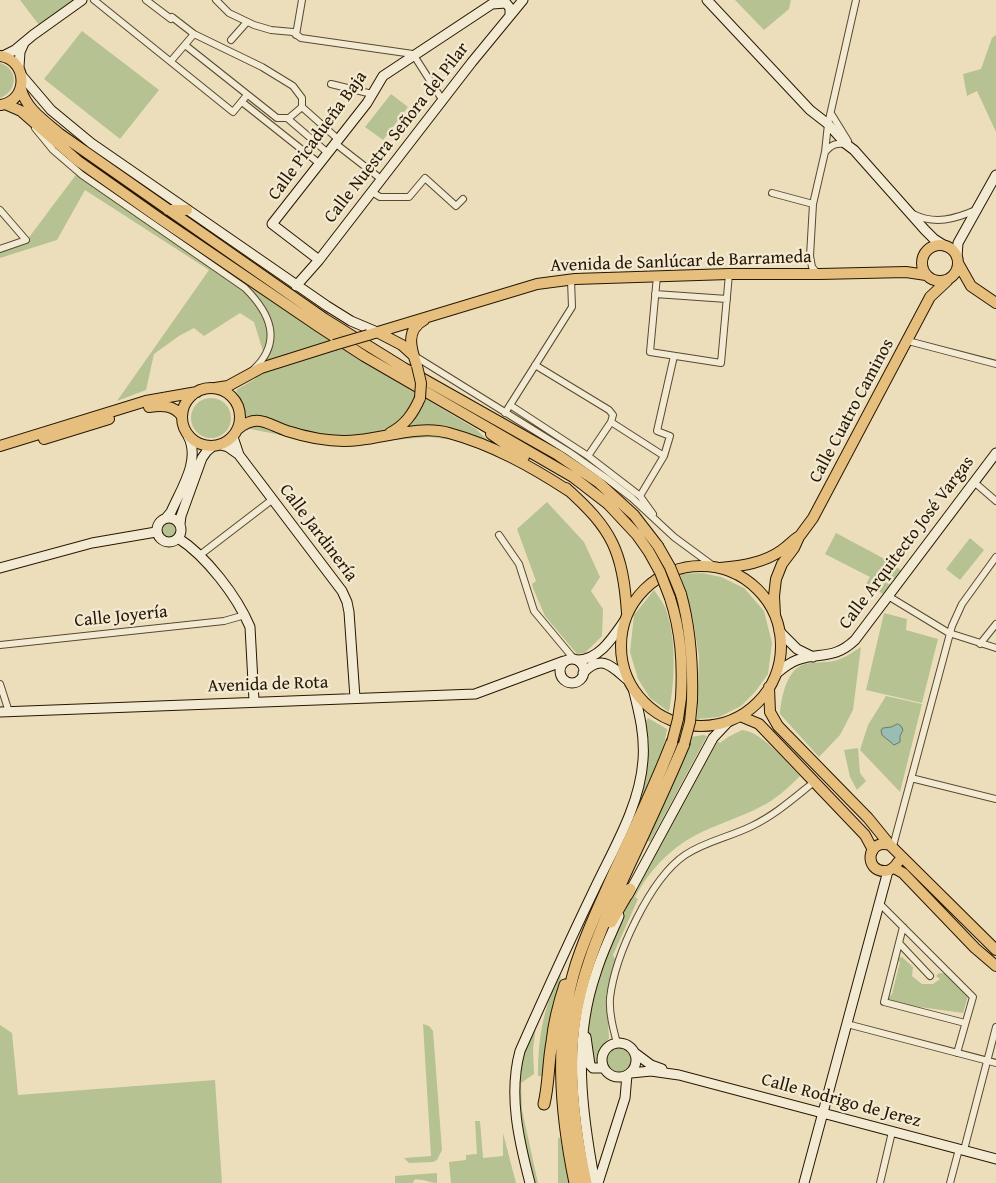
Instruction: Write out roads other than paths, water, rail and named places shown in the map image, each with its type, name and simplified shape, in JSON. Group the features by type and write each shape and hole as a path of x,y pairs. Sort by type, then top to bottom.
{"highway":[{"path":"575,1183 566,1127 561,1066 563,1031 581,968 668,782 678,742"},
{"path":"544,1104 552,1042 560,1000 567,979 581,968 630,890"},
{"path":"581,968 572,1047 572,1085 575,1124 586,1183"}],"main road":[{"path":"2,56 12,60 20,71 21,89 29,107 60,134 277,286 369,347 586,473 622,503 646,529 658,546 670,567 686,612 692,650 692,702 690,722 678,742"},
{"path":"3,105 17,96 21,89"},
{"path":"3,105 21,111 78,161 261,288 364,356 554,464 592,490 626,522 660,572 676,615 683,671 678,719 678,742"},
{"path":"168,210 187,210"},
{"path":"972,286 951,245 932,247 923,256 922,269 928,277 937,282 949,279 972,286 996,303"},
{"path":"949,279 956,272 958,260"},
{"name":"Avenida de Sanlúcar de Barrameda","path":"214,388 228,386 247,375 271,365 424,317 538,284 571,280 729,274 906,272 928,277"},
{"name":"Calle Cuatro Caminos","path":"928,277 930,297"},
{"name":"Calle Cuatro Caminos","path":"775,617 774,596 776,578 782,564 813,518 930,297 949,279"},
{"path":"385,436 399,428 409,419 420,398 421,383 413,355 411,336 412,331 420,322 429,317"},
{"path":"372,334 402,345 413,355"},
{"path":"236,433 240,414 234,399 229,394 214,388 205,388 197,392 186,402 182,423 188,436 199,444 217,446 236,433 245,424 256,420 315,438 357,441 421,431 447,432 513,458 569,491"},
{"path":"0,446 146,401 197,392"},
{"path":"0,453 147,407 160,405 170,407 182,416"},
{"path":"482,424 493,437 554,478 569,491 595,517 608,534 618,553 623,572 626,617 621,652 622,662 631,685 641,700 652,710 680,723 696,726 713,725 729,721 751,708 769,687 777,673 780,656 779,631 775,617 763,596 744,580 716,566 686,568 656,580 644,591 626,617"},
{"name":"Calle Cuatro Caminos","path":"716,566 748,564 769,557 783,550 799,537"},
{"path":"769,687 770,712 778,726 868,818 893,848 996,950"},
{"path":"740,716 759,724 865,835 873,850"},
{"path":"891,870 898,861 893,848 882,844 873,850 870,857 873,866 877,870 891,870 903,873 975,948 996,966"}],"street":[{"path":"2,56 15,50 82,0"},
{"path":"94,0 233,112 248,95"},
{"path":"146,0 194,34 262,68 293,86 302,98 302,107 338,142 382,179"},
{"path":"216,0 229,13 247,22 271,30 293,32 301,38 413,54 443,101"},
{"path":"296,35 302,0"},
{"name":"Calle Nuestra Señora del Pilar","path":"296,286 319,260 522,0"},
{"path":"707,0 810,110 828,124 854,150"},
{"path":"820,274 813,270 810,256 813,204 825,152 828,124 832,115 856,0"},
{"name":"Calle Picadueña Baja","path":"319,260 272,224 338,142 383,76 413,54 495,2 506,3 510,8 510,15"},
{"path":"231,40 247,22"},
{"path":"170,61 194,34"},
{"path":"25,41 20,52 20,71 42,102 68,126 296,286 372,334"},
{"path":"185,45 277,118 290,118 302,107"},
{"path":"331,84 372,94"},
{"path":"242,102 320,164"},
{"path":"832,115 854,150 934,239 951,245 976,210 996,175"},
{"path":"27,117 53,150 66,163 245,288 256,299 268,320 271,332 270,343 262,361 247,375"},
{"path":"287,118 328,153"},
{"path":"825,152 830,146 837,143 846,144"},
{"path":"372,192 380,196 409,197 425,178 456,206 463,199"},
{"path":"772,193 813,204"},
{"path":"0,210 26,240 0,249"},
{"path":"908,212 923,219 944,221 976,210"},
{"path":"794,274 804,268 810,256"},
{"path":"657,276 650,352 721,363 729,274"},
{"path":"505,413 572,306 571,280"},
{"path":"655,294 727,299"},
{"path":"908,341 996,364"},
{"path":"413,355 569,452 632,498 686,547 716,566"},
{"path":"640,496 664,456 670,436 657,431 674,356"},
{"path":"535,365 610,410 613,416 611,422 588,456"},
{"path":"510,405 588,456 640,496 661,525"},
{"path":"611,422 664,456"},
{"name":"Calle Jardinería","path":"236,433 239,455"},
{"path":"188,436 194,449 190,468 171,512 160,521 156,532 160,539 167,542 178,538 181,531 181,516 202,458 206,451 217,446"},
{"name":"Calle Jardinería","path":"217,446 228,447 239,455 342,591 350,612 354,698"},
{"name":"Calle Arquitecto José Vargas","path":"777,673 797,660 835,653 850,645 996,453"},
{"path":"974,482 996,500"},
{"path":"200,555 273,499"},
{"path":"166,518 174,518 180,524"},
{"path":"0,568 92,543 156,532"},
{"path":"499,535 519,564 534,611 570,658 583,666 584,673"},
{"path":"178,538 200,555 245,616 250,627 254,701"},
{"path":"893,848 949,633 962,604 996,557"},
{"path":"888,596 949,633 996,648"},
{"name":"Calle Joyería","path":"0,646 245,616"},
{"name":"Avenida de Rota","path":"4,712 475,694 570,658 584,660 594,655 609,641 626,617"},
{"path":"980,644 996,624"},
{"path":"779,631 797,649 814,657"},
{"path":"530,1183 514,1095 516,1068 520,1051 626,821 637,788 643,760 640,716 631,685 606,663 600,662 593,664 580,680 572,683 568,682 562,677 560,670 570,658"},
{"name":"Avenida de Rota","path":"534,672 550,673 562,677"},
{"path":"0,684 4,712"},
{"path":"597,1183 584,1121 581,1069 584,1023 596,973 630,890 713,738 729,721"},
{"path":"912,778 996,799"},
{"path":"617,1043 611,1012 612,986 622,954 636,922 659,880 684,855 710,842 752,826 770,816 814,782"},
{"path":"804,1183 880,903 891,870"},
{"path":"880,903 972,997 957,1053"},
{"path":"903,927 884,1002 966,1023"},
{"path":"899,944 930,976"},
{"path":"584,1023 590,1065 593,1068 603,1068"},
{"path":"847,1024 987,1060 996,1064"},
{"path":"950,1183 996,1027"},
{"path":"597,1183 625,1098 629,1074 636,1064 635,1053 628,1045 617,1043 607,1047 602,1063 606,1072 616,1077 629,1074"},
{"name":"Calle Rodrigo de Jerez","path":"635,1053 651,1065 678,1075 996,1159"},
{"name":"Calle Rodrigo de Jerez","path":"629,1074 651,1071 678,1075"},
{"path":"880,1183 892,1132"}],"water":[{"path":"898,724 903,730 900,742 894,745 882,735 881,730"}]}
